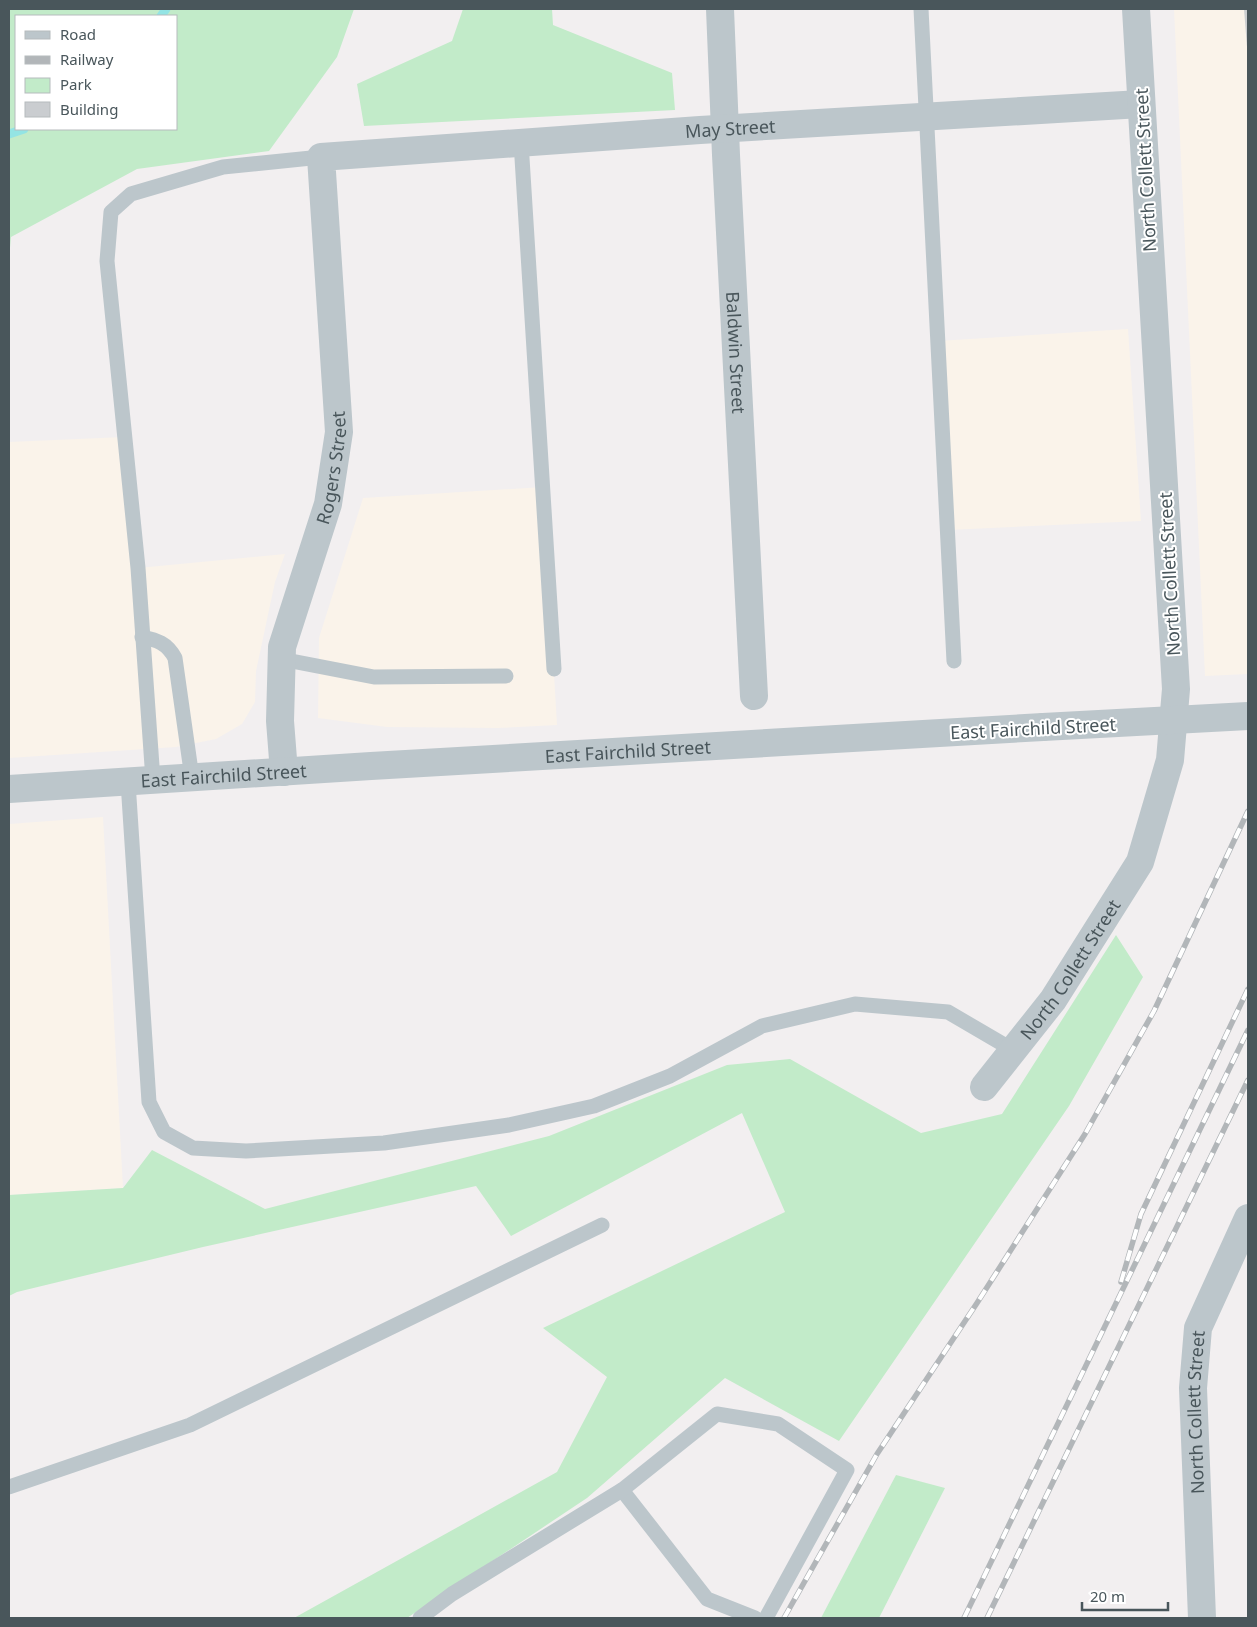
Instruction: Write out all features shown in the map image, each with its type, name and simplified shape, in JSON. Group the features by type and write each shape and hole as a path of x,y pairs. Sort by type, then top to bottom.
{"street":[{"name":"Baldwin Street","path":"720,9 754,696"},
{"name":"North Collett Street","path":"984,1087 1053,1000 1140,862 1170,760 1176,689 1136,9"},
{"name":"May Street","path":"321,157 725,128 1141,104"},
{"name":"Rogers Street","path":"284,772 280,721 282,647 328,504 339,432 321,157"},
{"name":"East Fairchild Street","path":"9,789 1248,716"},
{"name":"North Collett Street","path":"1202,1618 1193,1388 1198,1328 1237,1264 1248,1218"}],"lane":[{"path":"921,9 954,661"},
{"path":"521,142 554,669"},
{"path":"321,157 223,167 131,194 111,212 107,261 138,568 142,637 141,781 149,1102 164,1132 193,1148 246,1151 384,1143 509,1125 594,1106 670,1076 762,1026 855,1004 948,1012 1014,1050"},
{"path":"142,637 160,641 170,649 175,658 192,778"},
{"path":"282,659 374,677 506,676"},
{"path":"9,1486 190,1425 602,1225"},
{"path":"420,1618 452,1594 622,1490 717,1414 778,1424 847,1470 766,1618"},
{"path":"622,1490 707,1599 755,1618"}],"shaded area":[{"path":"1174,9 1248,9 1248,674 1205,676"},
{"path":"1128,329 1141,521 948,530 938,341"},
{"path":"124,437 138,568 285,554 275,582 256,671 255,702 242,724 216,739 176,747 9,758 9,442"},
{"path":"543,487 557,725 498,728 387,727 318,718 319,638 363,498"},
{"path":"103,817 123,1188 9,1195 9,824"}],"green space":[{"path":"9,9 354,9 337,57 269,151 137,169 11,237 9,259"},
{"path":"463,9 552,9 553,25 672,73 675,110 364,126 357,84 452,41"},
{"path":"1116,935 1143,977 1069,1106 839,1441 725,1378 587,1498 407,1618 294,1618 557,1472 607,1377 543,1328 785,1212 742,1113 511,1236 476,1186 203,1247 17,1292 9,1296 9,1195 123,1188 152,1150 265,1209 549,1136 727,1065 790,1059 921,1133 1002,1114"},
{"path":"896,1475 945,1488 879,1618 821,1618"}],"building":[{"path":"1244,9 1248,9 1248,47 1247,47"}],"waterway":[{"path":"162,15 166,9"},
{"path":"9,134 21,130"}],"railway":[{"path":"784,1618 877,1454 977,1303 1085,1134 1154,1011 1248,811"},
{"path":"1121,1282 1141,1214 1248,989"},
{"path":"964,1618 1248,1030"},
{"path":"987,1618 1248,1080"}]}
